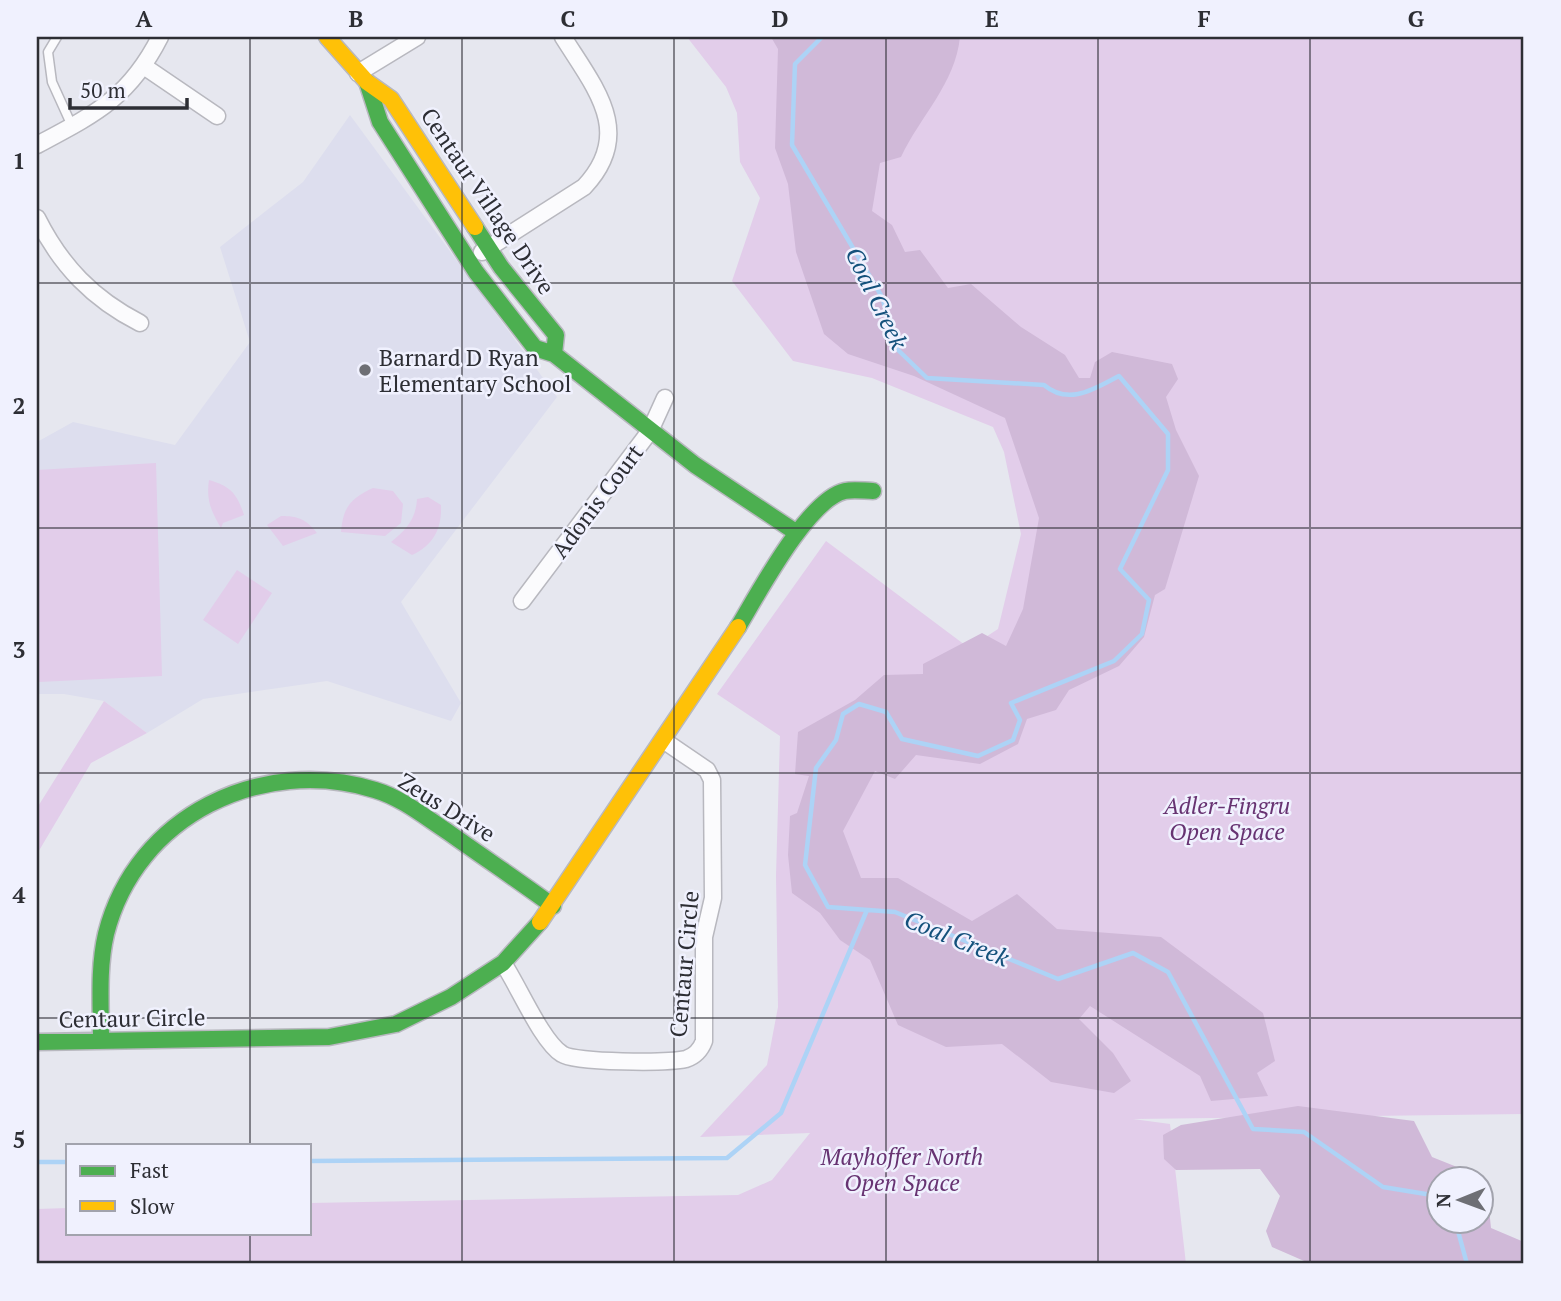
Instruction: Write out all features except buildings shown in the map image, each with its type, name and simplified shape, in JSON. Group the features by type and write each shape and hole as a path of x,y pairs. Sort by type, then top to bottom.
{"street":[{"path":"37,145 94,115 122,93 145,67 160,37"},
{"name":"Centaur Village Drive","path":"327,37 363,78 391,99 509,279 556,335 554,354"},
{"path":"363,78 416,37"},
{"path":"468,260 584,187 597,174 606,157 609,120 600,97 563,37"},
{"path":"145,67 217,116"},
{"name":"Centaur Village Drive","path":"363,78 380,122 468,260 535,348 554,354 695,465 797,533"},
{"path":"37,218 53,251 71,273 109,307 140,323"},
{"name":"Adonis Court","path":"522,601 650,431 665,398"},
{"name":"Centaur Circle","path":"37,1042 307,1038 366,1030 396,1024 440,1003 503,963 553,906 797,533 824,502 845,491 873,491"},
{"name":"Centaur Circle","path":"503,963 550,1044 563,1055 589,1061 686,1059 701,1048 704,1041 704,937 713,898 712,780 707,770 663,740"},
{"name":"Zeus Drive","path":"101,1040 102,956 110,920 126,883 146,854 175,824 209,800 254,783 308,778 335,780 374,789 405,802 553,906"}],"lane":[{"path":"57,37 48,52 52,82 72,126"}],"shaded area":[{"path":"771,37 960,37 957,54 944,85 901,157 880,163 872,211 892,225 905,252 920,250 948,288 971,284 1021,327 1065,355 1079,378 1090,378 1095,362 1112,352 1172,364 1178,379 1166,397 1176,430 1199,476 1165,589 1155,595 1144,637 1119,666 1069,690 1056,710 1027,719 1018,744 980,764 916,755 895,779 875,771 843,831 861,878 898,878 972,921 1017,894 1057,929 1161,937 1263,1013 1275,1061 1257,1073 1268,1096 1211,1101 1200,1076 1090,1006 1079,1019 1113,1053 1131,1081 1114,1093 1051,1082 1002,1044 946,1047 898,1025 870,960 840,940 820,913 792,893 788,855 790,816 797,813 809,776 795,774 798,732 855,700 884,675 923,674 923,664 982,633 1006,646 1023,609 1039,518 1005,418 914,376 848,354 824,334 796,252 788,184 775,148 778,49"},
{"path":"350,115 557,397 401,602 461,703 451,721 327,681 203,699 147,733 104,701 64,694 37,694 37,442 73,422 175,445 250,342 220,247 303,182"},
{"path":"1298,1106 1414,1121 1432,1157 1450,1164 1424,1164 1424,1234 1494,1234 1494,1229 1524,1242 1524,1261 1520,1264 1311,1264 1272,1247 1266,1231 1280,1196 1260,1169 1176,1170 1164,1159 1163,1135 1181,1125"}],"green space":[{"name":"Adler-Fingru Open Space","path":"687,37 1524,37 1524,1114 1133,1119 1170,1124 1186,1264 37,1264 37,1209 66,1208 66,1234 312,1234 312,1203 738,1195 772,1180 810,1133 700,1137 767,1065 778,1007 776,876 780,736 717,694 826,541 969,648 998,629 1021,534 1004,452 993,427 872,378 793,361 732,281 760,198 740,162 737,113 726,87"},
{"path":"156,463 162,676 39,682 37,470"},
{"path":"209,480 232,491 244,515 223,523 221,528 210,505"},
{"path":"373,488 393,491 403,504 401,523 385,536 341,532 350,504"},
{"path":"428,497 441,505 440,521 431,541 412,555 391,542 409,524 417,499"},
{"path":"281,516 301,519 317,533 283,546 267,525"},
{"path":"237,570 272,593 238,644 203,620"},
{"path":"104,701 147,733 91,763 37,854 37,808"}],"waterway":[{"name":"Coal Creek","path":"822,37 795,64 792,145 882,297 897,349 927,378 1044,385 1053,391 1072,395 1091,390 1119,376 1168,434 1168,470 1120,569 1149,600 1142,634 1114,661 1011,703 1020,720 1013,740 978,756 902,739 886,712 859,704 843,714 836,740 816,768 805,865 828,907 895,912 1058,979 1133,953 1168,972 1253,1129 1304,1132 1383,1187 1424,1194"},
{"path":"312,1161 727,1158 781,1113 867,910"},
{"path":"37,1162 66,1162"},
{"name":"Coal Creek","path":"1459,1234 1467,1264"}],"traffic: fast":[{"path":"367,82 380,122 476,272 535,348 554,354 695,465 797,533"},
{"path":"475,227 501,267 556,335 554,354"},
{"path":"738,627 785,550 815,511 845,491 873,491"},
{"path":"101,1040 100,987 103,947 122,892 145,856 175,827 209,804 248,789 290,781 332,781 385,793 422,814 553,906"},
{"path":"37,1042 329,1037 396,1024 451,997 503,963 540,922"}],"traffic: slow":[{"path":"327,37 367,82 391,99 475,227"},
{"path":"540,922 738,627"}],"place":[{"name":"Barnard D Ryan Elementary School","path":"365,370"}],"park label":[{"name":"Mayhoffer North Open Space","path":"902,1169"}]}
